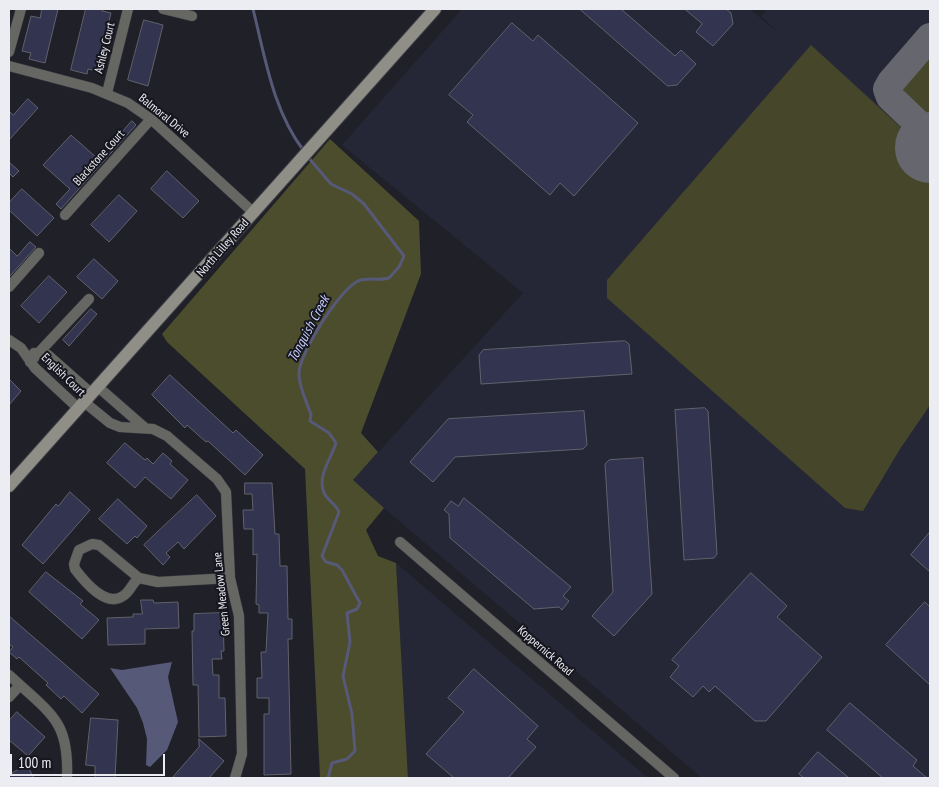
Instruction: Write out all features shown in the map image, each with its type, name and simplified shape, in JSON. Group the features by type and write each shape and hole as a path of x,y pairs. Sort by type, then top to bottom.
{"street":[{"path":"9,52 21,9"},
{"name":"Ashley Court","path":"107,93 128,9"},
{"path":"163,9 192,16"},
{"name":"North Lilley Road","path":"9,486 435,9"},
{"name":"Balmoral Drive","path":"9,66 107,93 128,103 151,119 254,212"},
{"name":"Blackstone Court","path":"65,215 151,119"},
{"path":"9,287 39,253"},
{"path":"34,358 89,300"},
{"name":"English Court","path":"9,340 87,397"},
{"path":"34,358 48,355 87,397 145,428"},
{"name":"Green Meadow Lane","path":"87,397 110,423 120,427 145,428 167,436 222,484 227,501 230,578 238,616 242,754 235,778"},
{"name":"Koppernick Road","path":"400,542 674,778"},
{"path":"139,578 122,597 109,599 102,596 80,576 74,564 76,557 84,546 99,545 139,578 158,582 230,578"},
{"path":"9,675 50,712 59,725 66,747 67,778"},
{"path":"9,697 20,685"}],"shaded area":[{"path":"462,9 750,9 783,37 761,16 767,9 930,9 930,778 702,778 352,481 523,293 342,145"},
{"path":"396,563 648,778 408,778"}],"green space":[{"path":"811,45 930,154 930,405 900,449 863,511 845,508 607,298 607,280"},
{"path":"930,48 930,113 928,115 913,108 899,88 910,70"},
{"path":"330,139 419,221 421,274 361,433 378,452 353,480 384,508 366,530 378,556 396,563 408,778 320,778 305,469 167,342 162,334"}],"water":[{"path":"172,662 168,677 178,722 167,750 150,767 146,765 147,739 137,708 110,668 122,670"}],"building":[{"path":"42,9 58,9 45,63 29,59 31,53 22,51 31,16 40,18"},
{"path":"86,9 103,9 102,11 111,13 97,71 88,69 87,74 71,70"},
{"path":"580,9 621,9 675,56 681,50 696,64 677,85 668,86"},
{"path":"685,9 726,9 731,13 733,24 713,46 696,32 702,24"},
{"path":"144,20 163,25 148,86 128,80"},
{"path":"512,23 533,41 538,35 638,123 574,196 560,183 550,195 467,122 473,115 449,95"},
{"path":"28,99 38,108 9,140 9,111 13,115"},
{"path":"132,121 136,125 61,209 56,204 70,189 43,165 71,135 98,159"},
{"path":"9,162 19,171 13,177 9,173"},
{"path":"167,171 199,201 183,218 151,189"},
{"path":"22,189 54,218 37,236 9,210 9,203"},
{"path":"119,195 137,211 109,242 91,225"},
{"path":"30,242 36,247 9,277 9,248 17,256"},
{"path":"94,259 118,281 102,299 77,277"},
{"path":"49,276 67,292 39,323 21,306"},
{"path":"91,309 97,314 69,346 63,340"},
{"path":"625,341 629,344 632,374 481,384 479,355 483,350"},
{"path":"170,375 233,433 236,430 263,455 245,475 208,441 206,442 187,425 185,428 152,395"},
{"path":"9,379 21,391 9,405"},
{"path":"705,408 708,411 717,554 714,558 684,560 675,410"},
{"path":"584,411 587,445 583,449 455,457 433,482 410,462 448,419"},
{"path":"125,443 145,460 147,458 153,464 163,453 172,461 170,464 188,480 171,499 145,477 135,488 107,463"},
{"path":"643,458 652,594 614,636 592,616 613,592 605,464 609,460"},
{"path":"245,483 272,483 275,534 279,534 280,566 287,566 288,619 292,619 292,639 288,639 291,774 264,775 264,714 269,714 269,698 257,698 257,678 262,678 261,652 266,652 268,613 259,613 259,605 256,604 257,554 253,555 253,529 244,529 243,510 253,510 252,494 245,494"},
{"path":"70,492 90,510 43,564 22,545 56,504 58,506"},
{"path":"197,495 216,516 184,549 178,542 166,553 170,557 163,565 144,545"},
{"path":"464,498 571,587 563,596 569,601 562,610 559,607 534,609 450,538 449,514 444,510 451,501 458,506"},
{"path":"118,499 147,526 137,538 135,536 127,544 99,519"},
{"path":"930,532 930,572 911,555"},
{"path":"46,572 83,601 80,604 99,620 82,639 29,592"},
{"path":"751,573 787,606 777,617 822,657 766,721 755,721 715,686 709,692 703,686 693,697 670,677 679,666 672,660"},
{"path":"141,600 153,600 154,603 178,602 179,628 145,629 145,644 108,645 107,618 133,617 133,614 142,614"},
{"path":"925,602 930,607 930,685 886,645"},
{"path":"223,613 224,651 221,651 222,659 212,659 213,675 219,675 219,698 225,698 226,736 199,737 198,685 193,685 192,631 194,631 194,614"},
{"path":"9,616 99,694 82,713 64,696 61,699 46,685 48,683 19,657 17,659 9,652 13,647 9,644"},
{"path":"474,669 538,726 527,739 536,747 508,778 454,778 426,754 464,712 448,698"},
{"path":"850,703 917,760 913,766 927,778 883,778 827,730"},
{"path":"17,712 45,737 28,756 9,740 9,721"},
{"path":"91,718 118,720 115,778 95,778 95,766 86,765"},
{"path":"199,739 224,761 209,778 172,778 199,747"},
{"path":"818,752 849,778 804,778 799,774"},
{"path":"27,765 34,778 9,778 9,775"}],"waterway":[{"name":"Tonquish Creek","path":"253,9 277,101 293,135 304,151"},
{"name":"Tonquish Creek","path":"307,156 331,184 352,194 364,204 404,256 399,267 389,278 358,281 341,296 312,338 299,374 302,390 311,415 310,421 329,433 336,443 323,474 322,487 326,496 339,512 322,556 326,562 337,565 342,570 360,603 357,609 347,613 350,642 343,676 352,714 355,751 347,759 332,763 328,778"}],"taxiway":[{"path":"930,37 887,89 890,97 930,135"}]}
